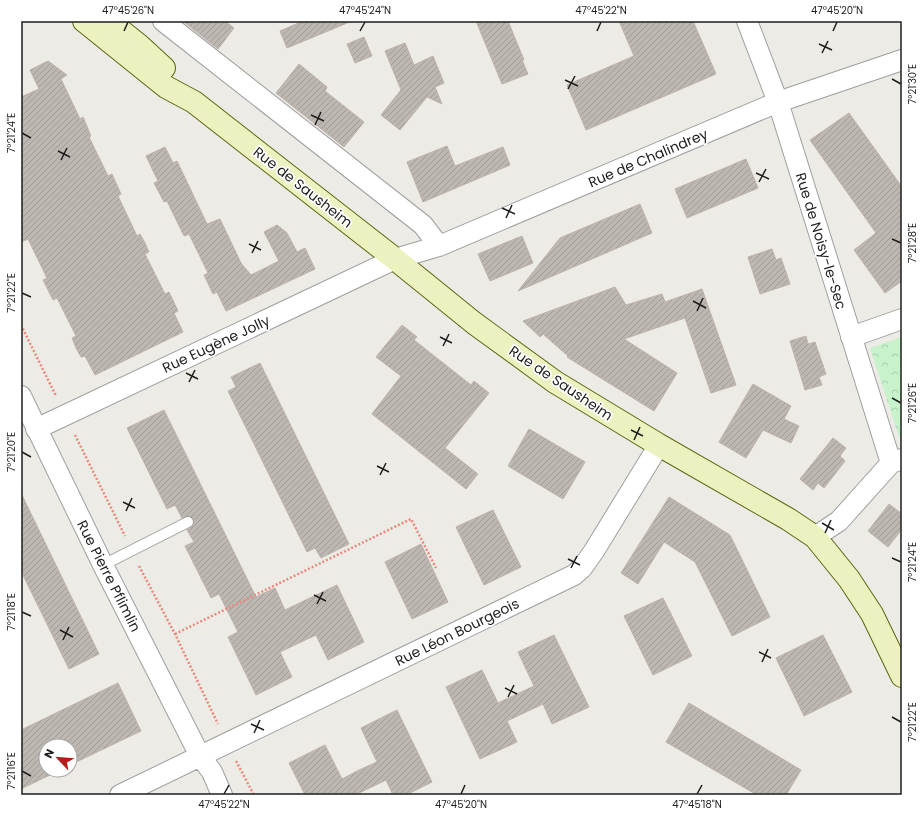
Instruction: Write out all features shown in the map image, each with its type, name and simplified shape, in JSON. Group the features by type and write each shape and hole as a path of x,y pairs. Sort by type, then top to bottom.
{"main road":[{"name":"Rue de Sausheim","path":"84,21 166,87 194,102 395,259 474,323 555,382 816,537 849,579 872,614 902,676"},
{"name":"Rue de Sausheim","path":"109,21 139,45 175,78 194,102"}],"street":[{"path":"163,21 423,225 439,246"},
{"name":"Rue de Noisy-le-Sec","path":"747,21 778,102 851,337 897,461"},
{"name":"Rue de Chalindrey","path":"395,259 439,246 778,102 902,60"},
{"name":"Rue Eugène Jolly","path":"36,429 395,259"},
{"path":"851,337 902,320"},
{"name":"Rue Pierre Pflimlin","path":"21,396 103,565 200,756 212,772 222,795"},
{"name":"Rue Léon Bourgeois","path":"120,795 574,575 582,568 594,551 659,445"},
{"path":"816,537 839,520 897,461"}],"lane":[{"path":"103,565 188,522"}],"path":[{"path":"21,325 131,550 175,634 218,726"},
{"path":"175,634 411,519 436,568"},
{"path":"236,761 254,795"}],"green space":[{"path":"902,337 902,443 901,443 870,348"}],"building":[{"path":"183,21 225,21 234,28 218,49"},
{"path":"303,21 352,21 287,48 280,31"},
{"path":"476,21 508,21 524,60 522,60 528,74 502,84"},
{"path":"619,21 693,21 716,74 586,130 567,85 634,56"},
{"path":"364,37 372,56 355,63 347,44"},
{"path":"405,43 414,65 433,56 444,83 435,87 442,104 427,97 400,130 381,115 401,90 385,51"},
{"path":"48,61 67,75 61,79 80,119 83,117 91,136 89,137 108,176 112,174 121,194 118,196 137,236 140,234 145,243 149,252 145,254 165,294 169,292 178,311 174,313 183,332 95,375 85,356 81,357 76,348 72,338 76,336 57,298 53,300 43,280 47,278 28,239 21,242 21,97 39,89 30,70"},
{"path":"299,64 327,87 325,91 364,122 344,147 276,93"},
{"path":"849,113 902,187 902,281 885,293 854,250 876,233 810,140"},
{"path":"447,146 455,166 503,147 510,165 423,202 407,162"},
{"path":"165,147 173,163 177,161 207,224 220,219 241,263 251,275 279,261 264,232 277,225 287,233 297,252 305,248 315,269 226,311 217,292 213,294 204,275 208,273 189,234 184,236 167,201 164,202 154,183 158,181 146,156"},
{"path":"746,159 758,188 687,218 675,189"},
{"path":"640,204 652,233 518,291 560,238"},
{"path":"522,236 533,263 490,281 478,254"},
{"path":"772,249 776,260 781,258 790,284 760,294 748,257"},
{"path":"615,287 626,305 662,294 665,302 702,289 736,385 711,393 685,318 624,339 677,373 654,411 567,357 568,356 543,334 540,337 523,321"},
{"path":"402,325 417,337 414,340 471,385 474,381 489,393 445,448 478,474 466,489 372,414 401,376 376,357"},
{"path":"806,336 808,344 815,342 826,374 819,377 822,385 805,390 790,341"},
{"path":"260,363 349,544 321,558 315,548 307,552 228,391 236,387 231,377"},
{"path":"753,384 791,406 784,419 799,426 791,443 763,430 746,458 719,442"},
{"path":"164,410 256,597 275,588 285,610 337,585 364,642 328,660 316,635 280,652 292,677 256,695 228,637 238,632 219,594 211,598 185,546 194,542 187,530 194,525 194,519 189,516 182,518 175,505 167,509 127,428"},
{"path":"529,429 585,462 563,499 508,466"},
{"path":"833,438 846,448 840,456 845,461 824,488 818,483 813,490 800,479"},
{"path":"21,493 99,654 69,669 21,571"},
{"path":"669,497 730,535 770,617 732,636 695,562 664,542 638,584 621,573"},
{"path":"889,504 902,514 902,529 888,547 868,531"},
{"path":"493,510 521,567 484,585 456,527"},
{"path":"421,544 448,602 412,619 385,562"},
{"path":"663,598 692,656 653,675 624,616"},
{"path":"554,635 589,707 552,724 543,704 507,721 517,742 480,759 446,687 482,670 498,703 534,686 518,652"},
{"path":"823,635 852,692 804,716 776,658"},
{"path":"118,683 141,731 78,761 78,738 38,738 38,778 44,778 21,789 21,730"},
{"path":"689,703 801,770 786,795 757,795 666,742"},
{"path":"397,710 432,782 406,795 393,795 386,780 355,795 305,795 289,763 325,745 342,779 377,762 361,728"}]}
